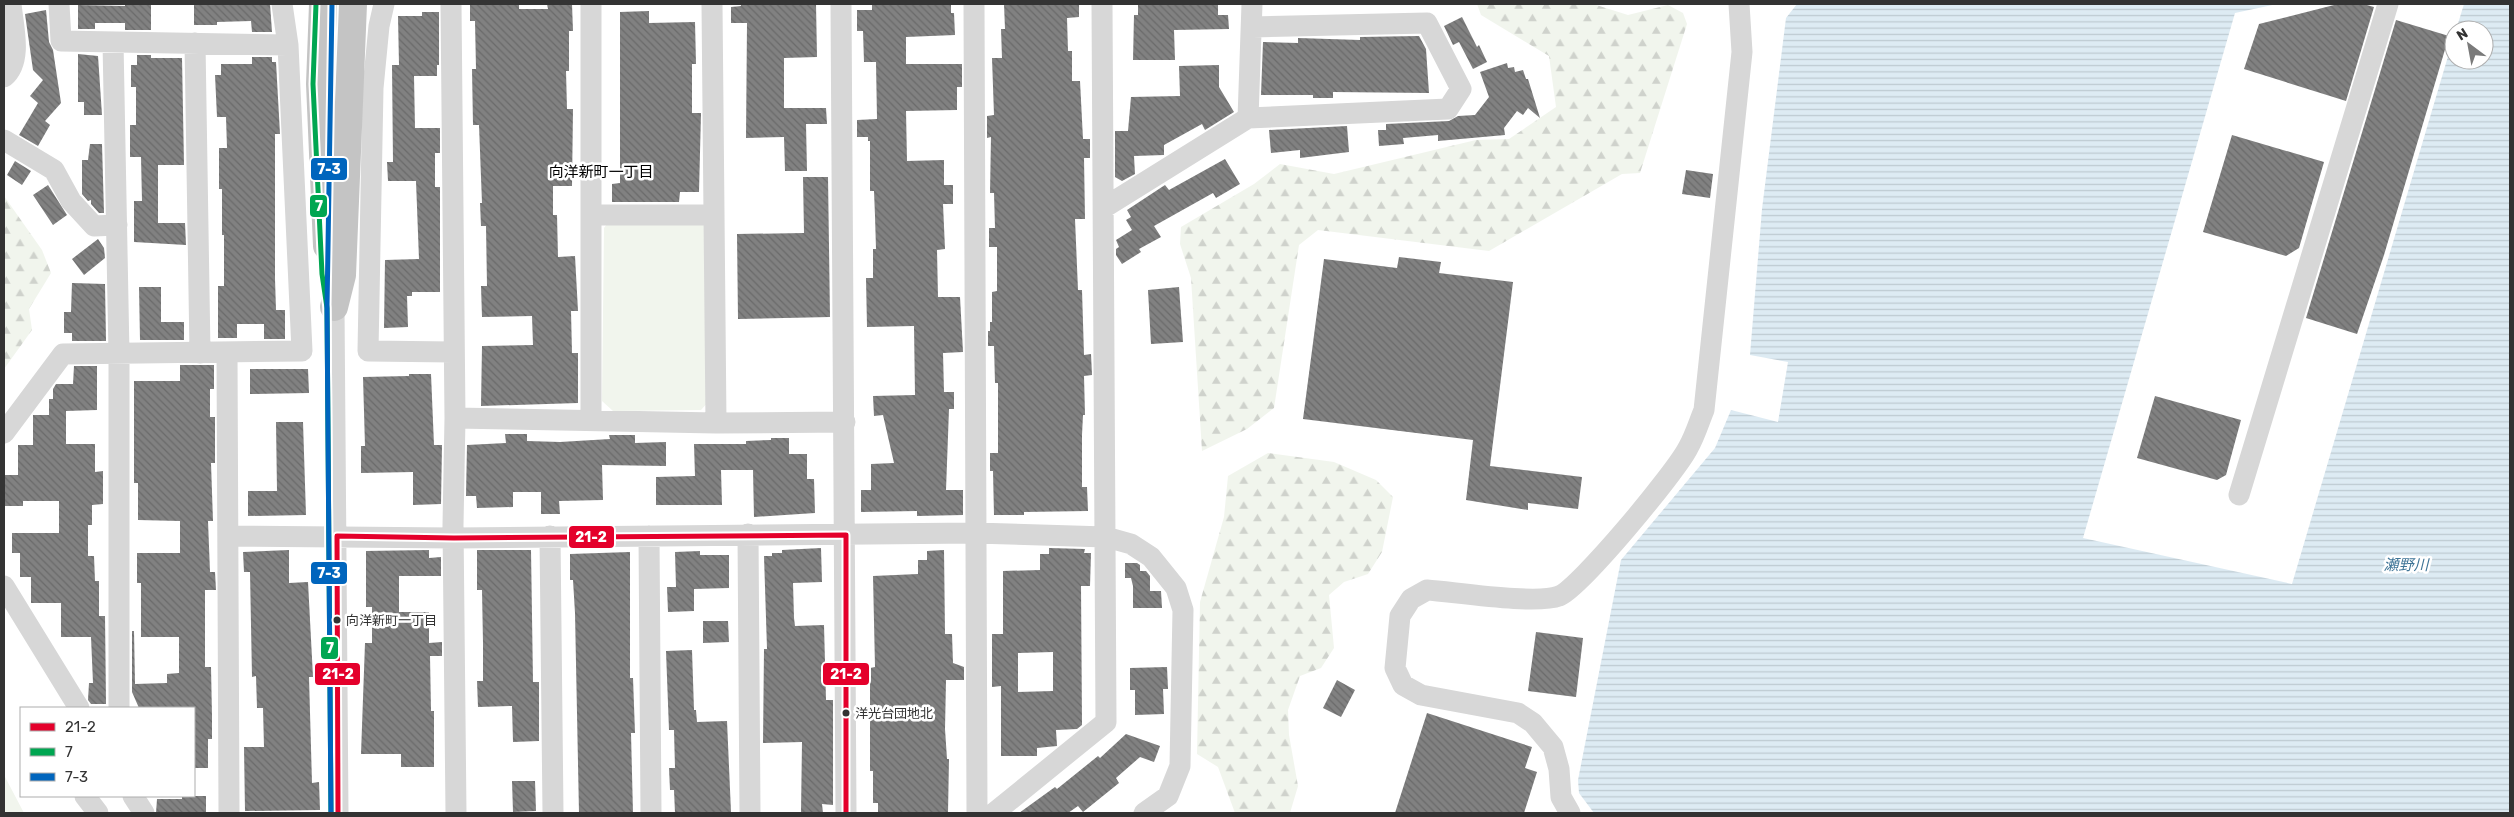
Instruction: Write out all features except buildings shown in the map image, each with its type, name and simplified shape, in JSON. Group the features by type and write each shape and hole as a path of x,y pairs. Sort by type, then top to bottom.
{"highway":[{"path":"323,4 320,84 329,274 334,307"},
{"path":"334,307 339,4"},
{"path":"334,307 342,275 353,4"}],"street":[{"path":"4,76 9,72 16,52 11,4"},
{"path":"60,4 61,41 288,45"},
{"path":"4,433 63,354 302,351 288,45 282,4"},
{"path":"384,4 379,26 373,88 368,351 453,352"},
{"path":"450,4 455,418 456,813"},
{"path":"591,4 592,421"},
{"path":"712,4 716,423"},
{"path":"841,4 846,535 846,813"},
{"path":"974,4 977,813"},
{"path":"994,813 1106,722 1105,207 1102,4"},
{"path":"1248,118 1253,27 1252,4"},
{"path":"1570,813 1561,798 1559,768 1553,747 1533,723 1518,713 1421,695 1403,684 1395,668 1400,616 1411,599 1427,590 1540,600 1560,596 1584,576 1661,487 1688,449 1704,410 1742,52 1739,4"},
{"path":"2239,495 2388,4"},
{"path":"1105,207 1248,118 1448,109 1461,89 1427,23 1253,27"},
{"path":"113,42 119,354 119,707"},
{"path":"195,43 200,353"},
{"path":"4,140 54,170 71,201 94,226 117,225"},
{"path":"591,215 713,215"},
{"path":"334,307 338,813"},
{"path":"228,353 229,813"},
{"path":"455,418 716,423 845,422"},
{"path":"228,536 454,538 748,534 976,534 1106,537 1131,544 1151,557 1176,588 1183,610 1180,766 1168,796 1144,813"},
{"path":"748,534 750,813"},
{"path":"550,536 553,813"},
{"path":"648,536 651,813"},
{"path":"4,586 78,707"},
{"path":"86,797 98,813"},
{"path":"134,797 144,813"}],"green space":[{"path":"1477,4 1593,4 1628,15 1668,5 1683,13 1687,24 1640,173 1622,174 1489,251 1318,230 1299,245 1274,408 1247,429 1202,451 1191,278 1180,244 1181,227 1254,184 1280,164 1334,174 1476,140 1509,139 1556,107 1549,56 1481,15"},
{"path":"4,196 42,250 51,273 29,309 32,330 4,369"},
{"path":"703,220 709,227 710,400 701,410 613,411 602,401 604,228 609,221"},
{"path":"1268,453 1334,462 1376,480 1393,497 1382,552 1368,574 1344,582 1329,595 1334,648 1321,668 1300,676 1288,710 1289,735 1298,786 1290,813 1235,813 1218,767 1197,754 1200,602 1224,517 1228,476"},
{"path":"4,775 24,813 4,813"}],"water":[{"name":"瀬野川","path":"1797,4 2277,4 2235,13 2083,538 2292,584 2444,70 2494,70 2494,20 2459,20 2464,4 2510,4 2510,813 1594,813 1579,793 1578,780 1621,560 1715,448 1731,410 1778,422 1788,362 1750,355 1762,209 1786,18"}],"transit line":[{"name":"7","path":"316,4 313,84 322,274 327,308 331,813"},
{"name":"7-3","path":"331,813 327,307 332,4"},
{"name":"21-2","path":"337,536 454,538 846,535"},
{"name":"21-2","path":"846,535 846,813"},
{"name":"21-2","path":"337,536 338,813"}],"place":[{"name":"向洋新町一丁目","path":"337,620"},
{"name":"洋光台団地北","path":"846,713"}],"district":[{"name":"向洋新町一丁目","path":"601,172"}]}
